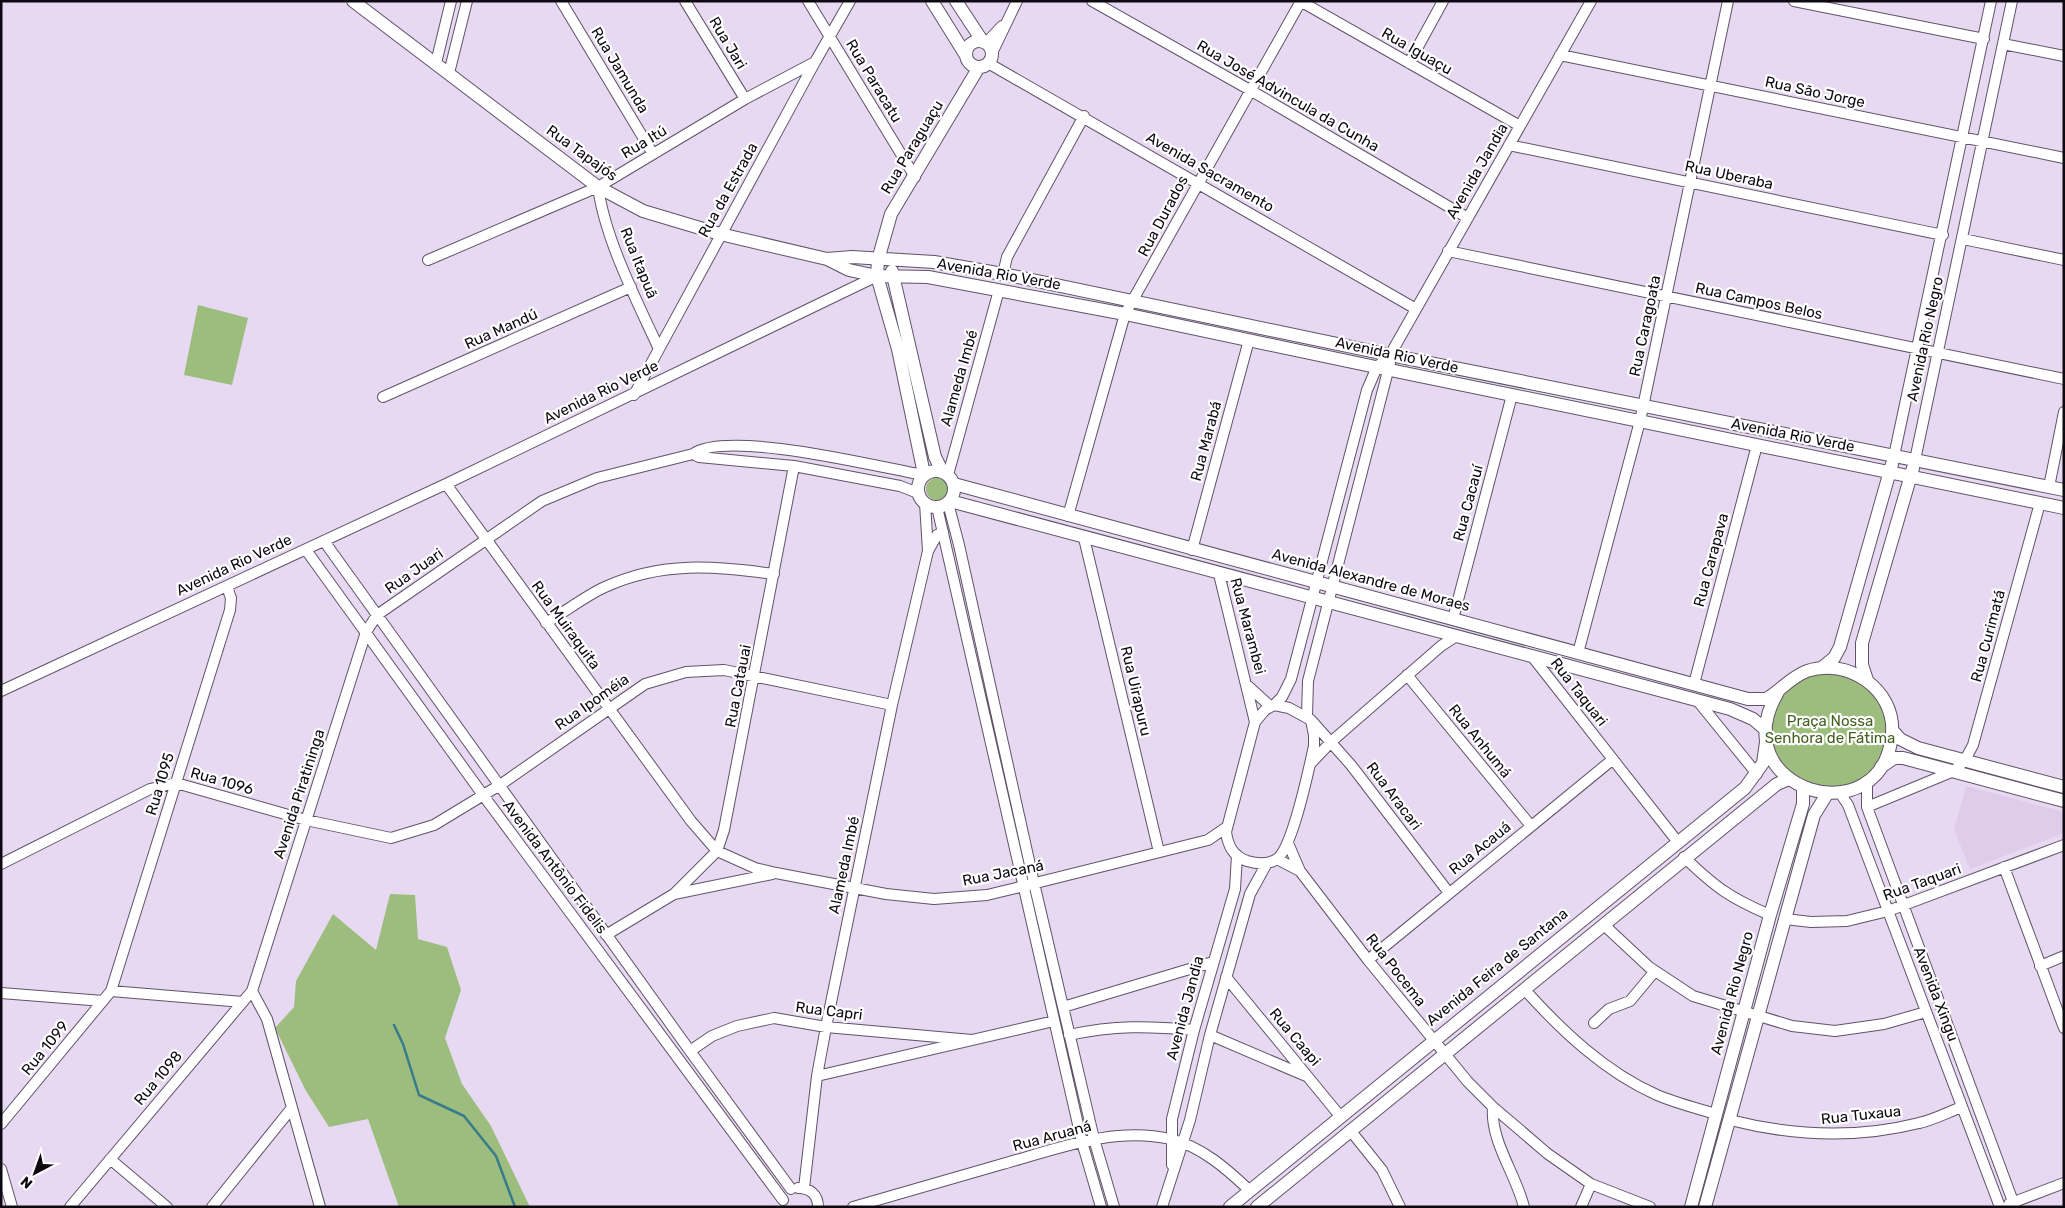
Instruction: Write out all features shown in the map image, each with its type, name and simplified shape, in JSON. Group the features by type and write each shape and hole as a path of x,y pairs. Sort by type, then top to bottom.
{"main road":[{"name":"Rua Tapajós","path":"353,1 598,187 643,211 720,234 827,259 849,270 877,276"},
{"path":"932,1 966,54 968,62 982,59"},
{"path":"956,1 982,59"},
{"path":"966,54 971,43 982,59"},
{"name":"Rua Paraguaçu","path":"884,260 884,237 891,214 982,59"},
{"name":"Rua Tapajós","path":"827,259 852,257 884,260"},
{"path":"884,260 877,276 898,349 924,475"},
{"path":"884,260 893,277 935,457 948,477 953,496 936,502"},
{"name":"Avenida Rio Verde","path":"884,260 934,262 1134,299 1390,354 2064,490"},
{"name":"Avenida Rio Verde","path":"877,276 928,277 1125,314 2064,508"},
{"name":"Avenida Rio Negro","path":"1823,667 1834,658 1840,647 1894,456"},
{"name":"Avenida Rio Negro","path":"1867,680 1862,665 1862,643 1915,460"},
{"path":"948,477 936,470 924,475 918,484 936,502 1084,538 1730,709 1753,719 1766,735"},
{"name":"Avenida Alexandre de Moraes","path":"948,477 1068,516 1748,699 1766,699 1778,692"},
{"path":"1881,767 1889,749 1892,730 1889,711 1880,694 1867,680 1853,672 1823,667 1806,671 1791,680 1778,692 1767,717 1766,735 1771,755 1778,768 1789,779 1803,788 1826,794 1854,789 1867,781 1881,767 1894,758 1903,758 2064,801"},
{"path":"1892,730 1900,739 1918,748 2064,787"},
{"name":"Avenida Feira de Santana","path":"1230,1207 1677,841 1745,788 1757,774 1763,763 1766,735"},
{"path":"1259,1206 1443,1053 1525,990 1684,857 1777,784 1789,779"},
{"name":"Avenida Rio Negro","path":"1691,1207 1770,914 1803,804 1803,788"},
{"path":"1705,1207 1814,814 1826,794"}],"street":[{"path":"436,63 452,1"},
{"path":"449,73 467,1"},
{"name":"Rua Jamunda","path":"561,1 653,154"},
{"name":"Rua Jari","path":"685,1 745,99"},
{"name":"Rua Paracatu","path":"808,1 915,176"},
{"name":"Rua da Estrada","path":"634,394 720,234 850,1"},
{"name":"Rua Paraguaçu","path":"982,59 1017,1"},
{"name":"Rua José Advincula da Cunha","path":"1092,1 1250,90 1468,218"},
{"name":"Rua Durados","path":"1125,314 1301,1"},
{"name":"Rua Iguaçu","path":"1301,1 1520,126"},
{"path":"1409,63 1443,1"},
{"name":"Avenida Jandia","path":"1390,354 1591,1"},
{"name":"Rua Caragoata","path":"1578,653 1644,406 1728,1"},
{"path":"1794,1 1984,39"},
{"name":"Avenida Rio Negro","path":"1894,456 1992,1"},
{"name":"Avenida Rio Negro","path":"1915,460 2012,1"},
{"path":"2003,44 2064,56"},
{"name":"Rua São Jorge","path":"1560,55 2064,158"},
{"name":"Avenida Sacramento","path":"982,59 1084,116 1416,309"},
{"name":"Rua Itú","path":"428,260 598,187 745,99 815,62"},
{"path":"1004,274 1007,257 1084,116"},
{"name":"Rua Uberaba","path":"1509,145 1943,235"},
{"name":"Rua Itapuã","path":"598,187 600,206 631,287 658,348"},
{"path":"1963,239 2064,260"},
{"name":"Rua Campos Belos","path":"1448,252 2064,379"},
{"name":"Avenida Rio Verde","path":"1,691 446,484 877,276"},
{"name":"Rua Mandú","path":"383,397 631,287"},
{"name":"Alameda Imbé","path":"948,477 999,290"},
{"path":"1068,516 1125,314"},
{"name":"Rua Marabá","path":"1192,550 1249,340"},
{"path":"1272,706 1289,708 1309,718 1308,681 1384,369 1390,354"},
{"path":"1237,855 1228,844 1227,827 1255,722 1282,697 1291,679 1367,390 1384,369"},
{"name":"Rua Cacauí","path":"1453,619 1512,395"},
{"path":"2049,487 2064,412"},
{"path":"486,540 542,501 597,478 693,454 699,450 714,446 737,444 770,447 924,475"},
{"name":"Rua Carapava","path":"1694,684 1757,445"},
{"path":"693,454 700,457 794,466 900,486 936,502 959,545 1069,1035 1094,1139 1114,1207"},
{"name":"Rua Catauai","path":"674,894 717,851 724,830 755,677 794,466"},
{"name":"Rua Muiraquita","path":"446,484 690,821 717,851 755,868 776,873"},
{"path":"936,502 1022,886 1082,1142 1101,1207"},
{"name":"Alameda Imbé","path":"804,1188 817,1076 826,1027 892,705 928,551 936,502"},
{"name":"Rua Curimatá","path":"1954,771 1965,760 1973,745 2040,503"},
{"name":"Alameda Imbé","path":"928,551 937,535 943,532"},
{"name":"Rua Uirapuru","path":"1084,538 1159,852"},
{"name":"Rua Juari","path":"366,632 377,615 486,540"},
{"name":"Avenida Antônio Fidelis","path":"324,541 606,935 791,1189"},
{"name":"Avenida Antônio Fidelis","path":"306,550 483,795 783,1203"},
{"path":"546,624 604,587 631,577 663,570 719,566 774,574"},
{"name":"Rua Marambei","path":"1219,574 1248,686 1255,722"},
{"name":"Rua 1095","path":"111,991 230,610 231,598 227,587"},
{"name":"Avenida Piratininga","path":"260,964 366,632"},
{"path":"1309,766 1332,741 1441,646 1455,637"},
{"name":"Rua Taquari","path":"1531,655 1677,841"},
{"name":"Rua Ipoméia","path":"391,838 434,825 500,785 645,684 686,672 724,670 892,705"},
{"name":"Rua Anhumá","path":"1407,675 1531,826"},
{"name":"Rua Marambei","path":"1248,686 1272,706"},
{"path":"1697,700 1757,774"},
{"name":"Avenida Jandia","path":"1162,1207 1183,1143 1210,1035 1250,894 1272,861 1288,843 1309,766 1314,735 1309,718"},
{"name":"Rua Aracari","path":"1309,718 1332,741 1449,893"},
{"name":"Rua Acauá","path":"1368,960 1612,760"},
{"path":"1867,807 1954,771"},
{"name":"Avenida Xingu","path":"1867,781 1867,807 1902,906 2014,1204"},
{"name":"Rua 1096","path":"1,864 150,789 176,783 306,820 391,838"},
{"name":"Avenida Xingu","path":"1840,793 1848,805 2000,1207"},
{"name":"Rua Jacaná","path":"606,935 674,894 776,873 886,894 934,899 987,895 1208,840 1227,827"},
{"name":"Rua Jacaná","path":"1208,840 1228,844"},
{"name":"Rua Pocema","path":"1288,843 1300,871 1368,960 1443,1053 1493,1107 1548,1154 1591,1184 1650,1207"},
{"name":"Rua Taquari","path":"1785,919 1811,922 1847,921 1888,911 2064,845"},
{"name":"Avenida Jandia","path":"1173,1170 1172,1119 1194,1030 1235,889 1237,855"},
{"name":"Rua Pocema","path":"1237,855 1256,863 1272,861 1300,871"},
{"path":"1684,857 1712,884 1738,901 1770,914"},
{"path":"2004,867 2064,1028"},
{"path":"1604,925 1655,971 1693,996 1792,1026 1835,1031 1884,1024 1926,1012"},
{"path":"2040,966 2064,956"},
{"path":"1063,1007 1213,962"},
{"name":"Rua 1098","path":"70,1207 252,991 260,964"},
{"path":"1594,1023 1609,1010 1630,1002 1655,971"},
{"name":"Rua Caapi","path":"1226,977 1340,1116"},
{"path":"1525,990 1560,1028 1605,1064 1656,1094 1716,1114"},
{"path":"111,991 243,1002"},
{"name":"Rua 1099","path":"1,1124 111,991"},
{"path":"252,991 267,1019 320,1207"},
{"path":"1,993 103,1000"},
{"name":"Rua Capri","path":"690,1051 712,1036 736,1026 774,1018 826,1027 972,1040"},
{"name":"Rua Capri","path":"817,1076 1054,1021"},
{"path":"1069,1035 1101,1028 1146,1025 1194,1030"},
{"path":"1210,1035 1309,1077"},
{"path":"1493,1107 1492,1118 1495,1132 1524,1207"},
{"name":"Rua Tuxaua","path":"1730,1120 1769,1130 1817,1135 1866,1132 1920,1123 1962,1107"},
{"path":"212,1207 291,1109"},
{"path":"1350,1130 1382,1170 1400,1207"},
{"name":"Rua Aruaná","path":"853,1207 1094,1139 1152,1136 1183,1143 1205,1154 1231,1172 1250,1190"},
{"path":"110,1159 167,1207"},
{"path":"1,1169 12,1207"},
{"path":"2000,1207 2014,1204 2064,1183"},
{"path":"1581,1207 1591,1184"},
{"path":"783,1203 791,1189 804,1188 813,1192 821,1206"}],"shaded area":[{"path":"1966,786 2064,812 2064,833 1970,869 1954,830"}],"green space":[{"path":"198,305 248,318 232,385 184,375"},
{"path":"937,478 945,481 948,489 945,497 937,500 929,497 926,489 929,481"},
{"name":"Praça Nossa Senhora de Fátima","path":"1829,672 1851,677 1870,689 1882,708 1887,730 1882,752 1870,771 1851,783 1829,788 1807,783 1788,771 1776,752 1771,730 1776,708 1788,689 1807,677"},
{"path":"390,894 415,895 418,939 447,947 461,990 445,1038 462,1084 491,1126 530,1207 399,1207 368,1119 329,1127 306,1091 275,1028 294,1007 296,981 333,914 376,950"}],"waterway":[{"path":"394,1025 403,1044 419,1095 464,1116 496,1156 515,1207"}]}
